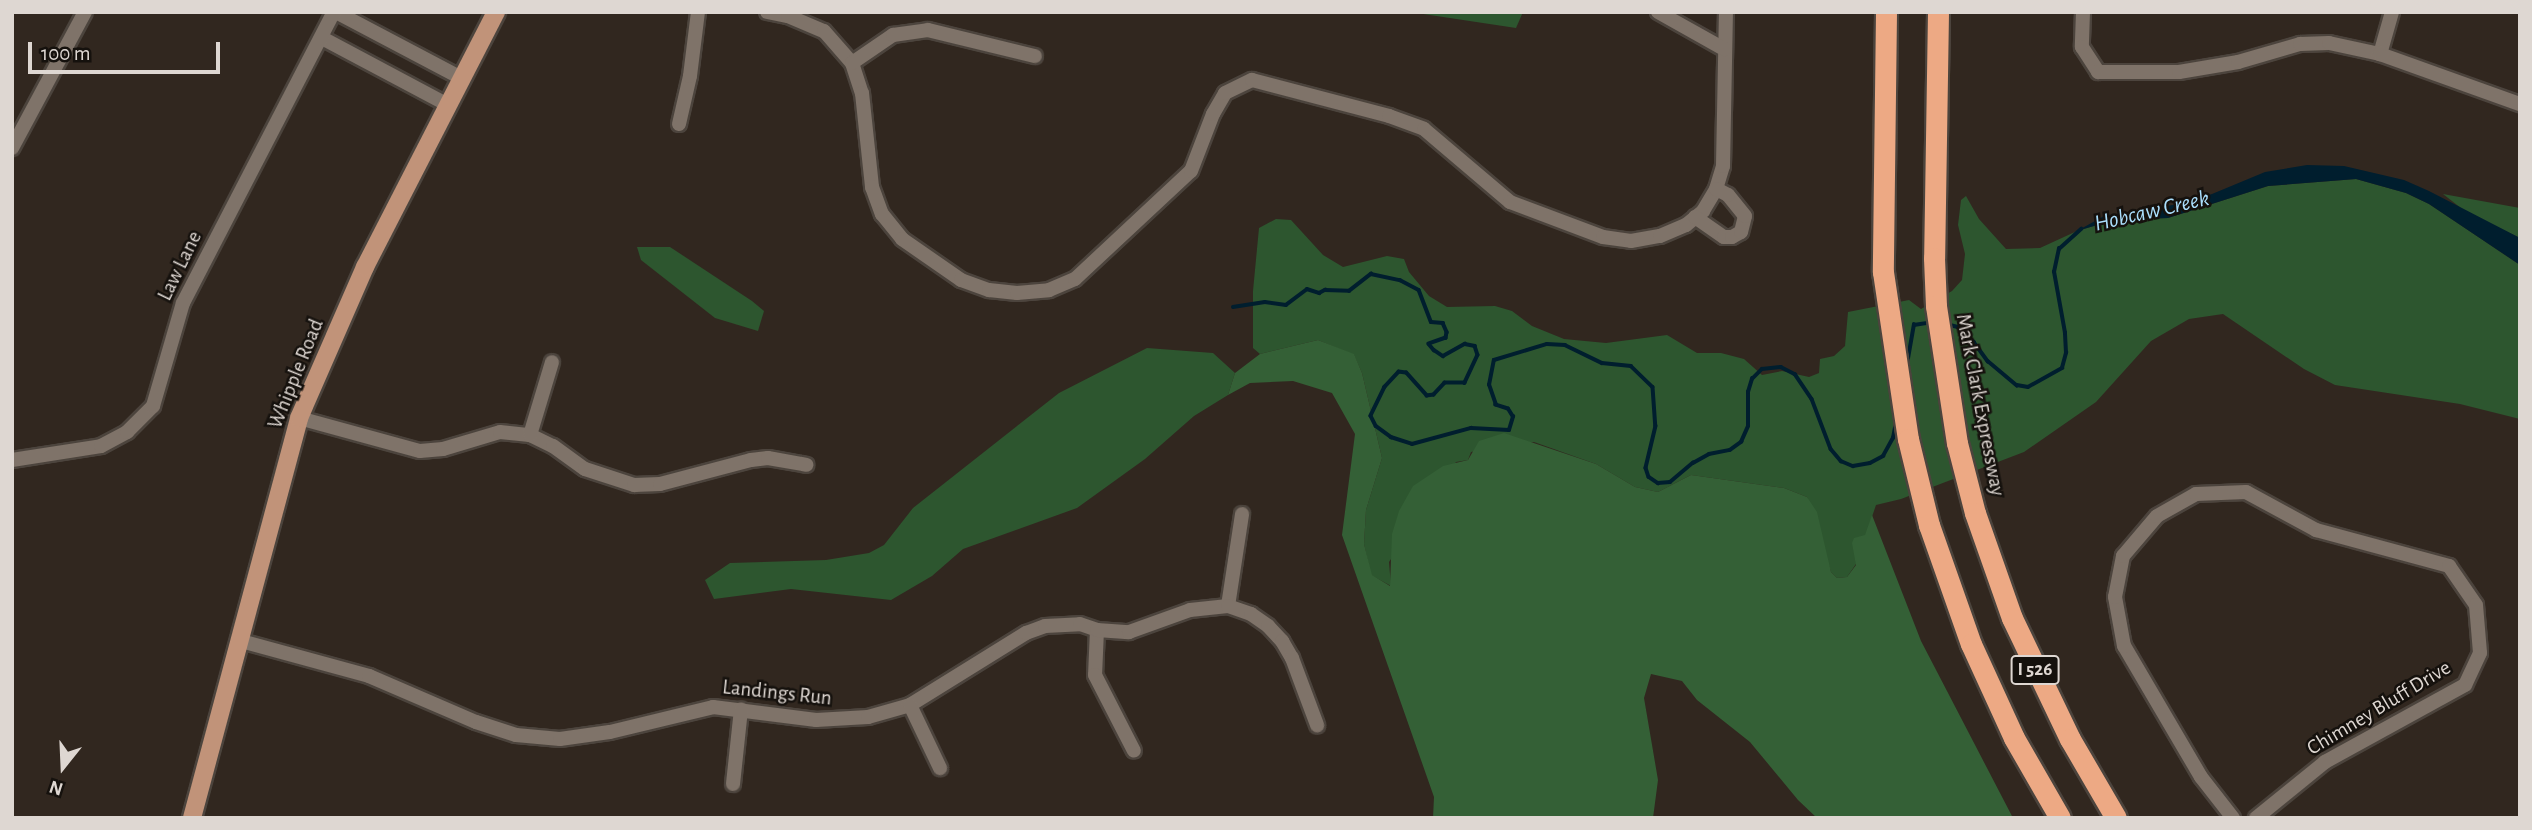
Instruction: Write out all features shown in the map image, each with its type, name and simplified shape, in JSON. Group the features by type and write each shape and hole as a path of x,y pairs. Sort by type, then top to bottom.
{"highway":[{"name":"I 526","path":"1886,12 1883,272 1908,439 1928,525 1954,600 1992,693 2014,738 2060,818"},
{"name":"Mark Clark Expressway","path":"1938,12 1934,258 1936,306 1951,411 1975,513 2012,618 2039,679 2116,818"}],"main road":[{"name":"Whipple Road","path":"192,818 299,418 365,267 496,12"}],"street":[{"path":"12,148 85,12"},
{"path":"335,12 461,78"},
{"name":"Law Lane","path":"12,460 101,446 127,432 153,406 183,303 335,12"},
{"path":"679,124 690,76 698,12"},
{"path":"767,12 788,16 824,31 852,63 862,93 872,187 882,214 902,239 961,280 989,290 1017,293 1049,290 1075,279 1191,171 1213,114 1226,93 1252,80 1389,116 1424,129 1510,202 1603,237 1630,241 1660,236 1686,225 1695,217 1716,189 1723,166 1726,12"},
{"path":"1658,12 1724,50"},
{"path":"2082,12 2082,47 2098,72 2179,72 2238,62 2300,44 2329,43 2380,54 2520,104"},
{"path":"2380,54 2392,12"},
{"path":"852,63 893,35 929,30 1035,55"},
{"path":"322,38 448,105"},
{"path":"1695,217 1724,237 1732,237 1741,232 1745,216 1728,195 1716,189"},
{"path":"530,435 552,362"},
{"path":"299,418 420,451 443,449 500,432 530,435 553,446 585,469 634,485 660,484 768,458 806,466"},
{"name":"Chimney Bluff Drive","path":"2233,818 2201,777 2124,646 2115,597 2123,556 2157,516 2196,494 2245,492 2316,530 2449,566 2476,605 2480,653 2465,685 2325,762 2256,818"},
{"path":"1242,514 1228,606 1251,614 1268,626 1282,641 1292,658 1317,724"},
{"name":"Landings Run","path":"241,641 369,676 475,722 516,735 560,739 610,732 713,707 816,720 842,720 910,705 1026,633 1066,624 1129,632 1190,610 1228,606"},
{"path":"1097,630 1095,675 1134,751"},
{"path":"910,705 940,768"},
{"path":"733,784 741,709"}],"green space":[{"path":"1410,12 1523,12 1516,28"},
{"path":"2356,179 2406,193 2429,204 2520,265 2520,419 2460,404 2335,385 2304,369 2223,314 2189,319 2151,341 2096,402 2024,452 1901,499 1876,505 1856,564 1847,577 1837,578 1831,572 1807,497 1784,488 1691,475 1658,492 1635,487 1596,464 1534,442 1471,452 1468,460 1456,462 1389,562 1391,586 1371,575 1364,544 1366,510 1382,458 1362,373 1354,355 1318,340 1260,354 1253,348 1253,291 1259,228 1276,219 1291,220 1323,255 1343,267 1387,256 1404,259 1409,272 1429,296 1447,307 1495,306 1512,311 1532,326 1564,339 1606,343 1667,335 1697,353 1721,353 1744,359 1762,375 1782,371 1809,377 1819,373 1820,359 1834,356 1845,346 1848,312 1909,300 1921,309 1952,291 1962,280 1965,254 1958,225 1961,200 1966,196 1979,219 2006,249 2040,248 2077,231 2114,220 2168,218 2268,186"},
{"path":"2443,194 2520,208 2520,238 2466,212"},
{"path":"637,247 670,247 752,301 764,311 758,331 715,318 641,260"},
{"path":"1318,340 1354,354 1362,373 1382,458 1366,510 1364,544 1372,575 1390,586 1392,534 1399,511 1413,486 1443,466 1468,460 1479,441 1504,433 1596,464 1635,487 1658,492 1691,475 1784,488 1807,497 1817,512 1831,572 1837,578 1847,577 1856,565 1852,543 1854,538 1865,535 1872,515 1921,641 2013,818 1817,818 1798,800 1750,742 1697,700 1682,681 1651,674 1644,698 1658,780 1653,818 1433,818 1434,797 1342,535 1355,434 1332,393 1293,381 1250,383 1228,395 1235,373 1260,354"},
{"path":"1147,348 1213,353 1235,373 1228,395 1194,416 1145,459 1077,508 963,549 932,576 891,600 791,589 714,599 705,580 730,563 826,560 869,553 884,545 913,508 1059,393"}],"water":[{"path":"2307,165 2344,166 2404,180 2429,191 2520,238 2520,265 2429,204 2406,193 2356,179 2268,186 2168,218 2114,220 2077,231 2104,216 2173,205 2212,194 2265,172"}],"waterway":[{"name":"Hobcaw Creek","path":"1946,324 1958,327 1988,361 2017,385 2028,387 2062,368 2066,353 2065,333 2054,272 2059,249 2081,229"},
{"name":"Hobcaw Creek","path":"1233,307 1265,302 1286,305 1307,289 1319,293 1325,290 1349,291 1371,274 1400,280 1419,290 1431,322 1443,323 1447,332 1446,338 1429,344 1434,350 1443,356 1465,344 1475,346 1478,355 1465,383 1445,383 1434,395 1427,396 1406,373 1399,372 1385,387 1371,416 1376,426 1391,437 1412,444 1471,428 1509,430 1513,417 1508,409 1496,405 1489,385 1494,360 1547,344 1565,345 1602,363 1631,366 1653,387 1656,426 1646,468 1649,477 1658,483 1670,482 1693,463 1709,454 1730,450 1741,442 1748,426 1748,392 1752,379 1762,369 1781,367 1795,374 1812,399 1831,449 1841,461 1853,466 1870,463 1883,456 1893,438 1896,423"},
{"name":"Hobcaw Creek","path":"1907,364 1914,325 1932,322"}]}
